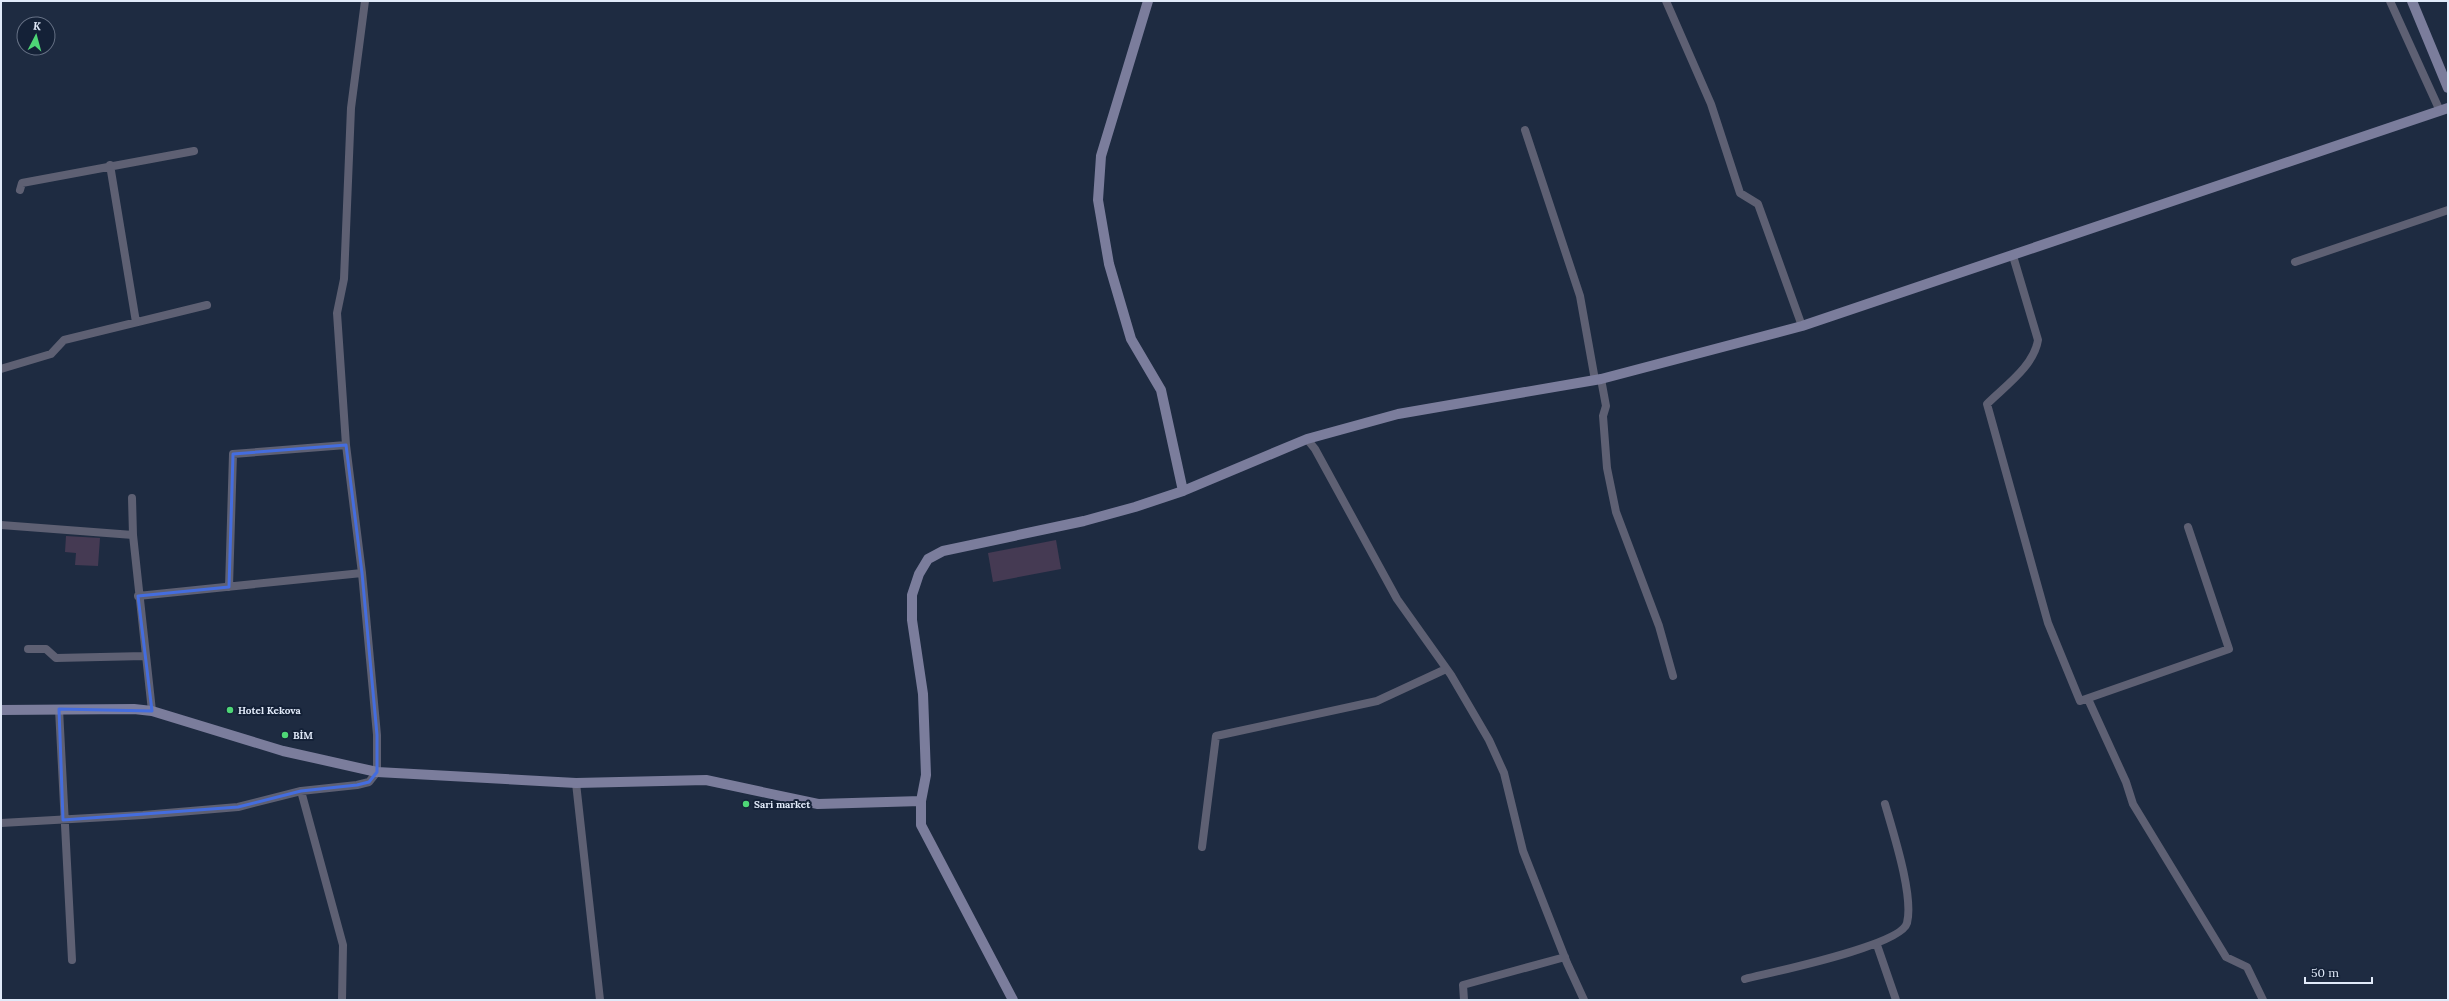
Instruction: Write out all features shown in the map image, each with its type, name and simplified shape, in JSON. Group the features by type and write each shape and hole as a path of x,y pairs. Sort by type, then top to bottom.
{"street":[{"path":"1,823 238,807 301,791 357,785 368,782 377,772 378,735 362,573 346,446 337,313 344,279 352,108 365,1"},
{"path":"1148,1 1101,156 1098,200 1109,264 1131,339 1161,390 1183,491"},
{"path":"1666,1 1711,104 1740,193 1758,204 1802,326"},
{"path":"1013,1000 921,825 921,801 926,775 923,694 912,620 912,595 919,574 928,559 943,551 1084,521 1135,507 1183,491 1307,439 1398,414 1598,380 1802,326 2444,110 2390,1"},
{"path":"2412,1 2448,88"},
{"path":"1525,130 1580,296 1598,380 1606,406 1603,416 1607,468 1616,512 1659,626 1673,676"},
{"path":"20,190 22,183 110,165 194,151"},
{"path":"110,165 136,322"},
{"path":"2295,262 2448,210"},
{"path":"2013,256 2038,340 2036,352 2020,371 1987,404 2048,623 2080,701 2229,649 2188,527"},
{"path":"1,369 51,354 64,340 207,305"},
{"path":"1307,439 1315,449 1396,599 1446,668 1489,740 1504,773 1523,851 1565,957 1584,1000"},
{"path":"229,587 233,454 346,446"},
{"path":"132,498 133,535 138,596 152,711"},
{"path":"1,525 133,535"},
{"path":"138,596 362,573"},
{"path":"28,649 46,649 56,658 145,656"},
{"path":"1202,847 1216,736 1376,701 1446,668"},
{"path":"2088,698 2126,782 2134,804 2226,957 2247,967 2263,1000"},
{"path":"1,710 134,709 152,711 283,751 377,772 576,783 706,780 818,804 921,801"},
{"path":"59,710 63,820 72,960"},
{"path":"576,783 600,1000"},
{"path":"301,791 343,945 342,1000"},
{"path":"1746,979 1877,945 1902,932 1907,923 1907,888 1885,804"},
{"path":"1877,945 1896,1000"},
{"path":"1464,1000 1463,985 1565,957"}],"highlighted area":[{"path":"346,445 362,573 377,735 377,772 369,782 357,785 301,791 238,807 63,820 59,709 152,711 138,596 229,587 233,454"}],"shaded area":[{"path":"66,536 100,538 98,566 75,565 76,553 65,552"},
{"path":"1056,540 1061,569 993,582 988,553"}],"place":[{"name":"Hotel Kekova","path":"230,710"},
{"name":"BİM","path":"285,735"},
{"name":"Sari market","path":"746,804"}]}
